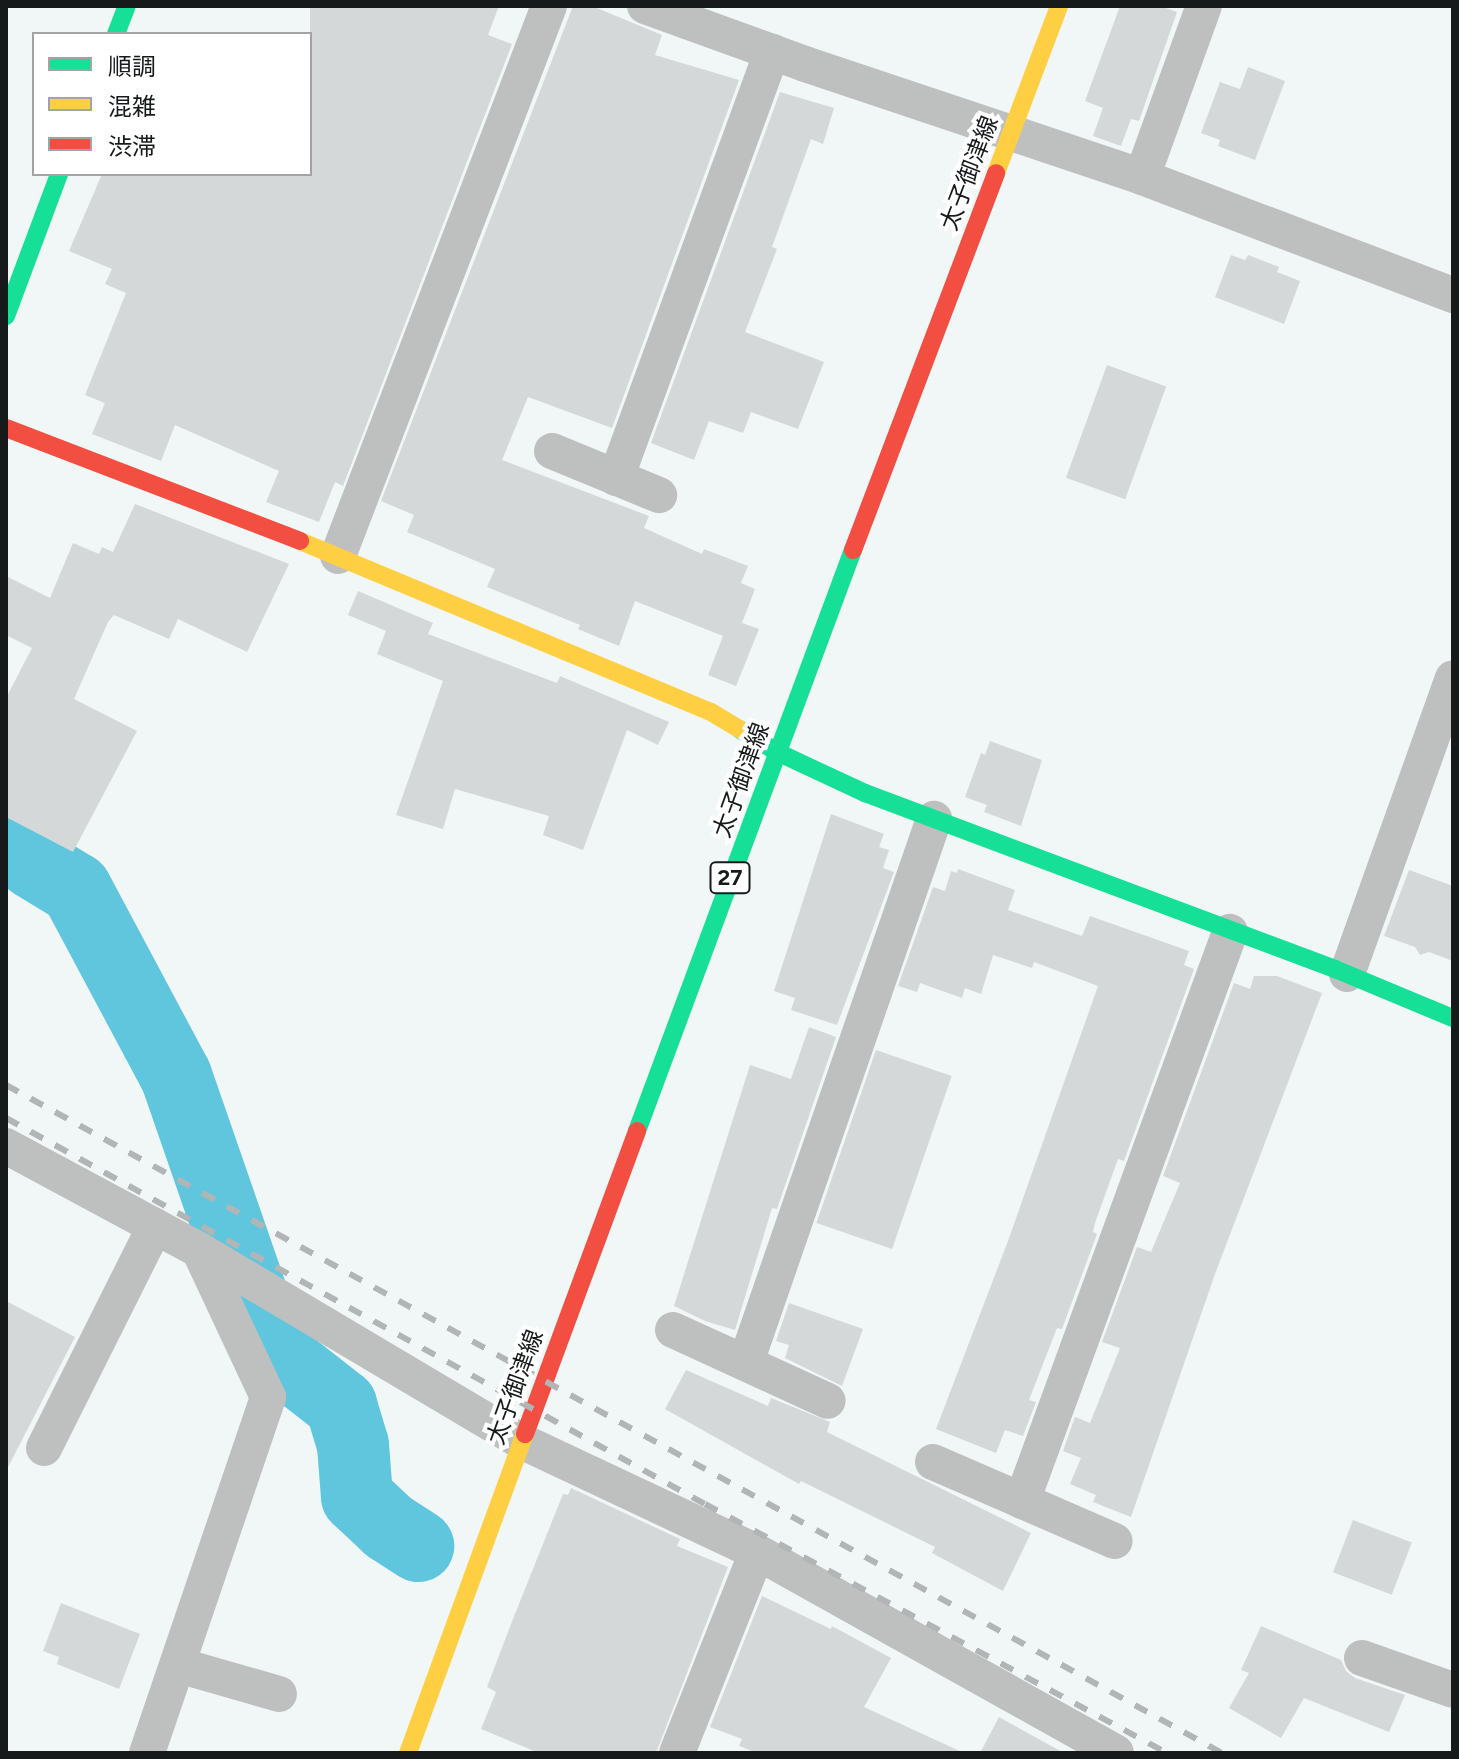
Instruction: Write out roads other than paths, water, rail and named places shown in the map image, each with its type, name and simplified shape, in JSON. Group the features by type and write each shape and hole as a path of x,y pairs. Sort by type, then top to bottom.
{"main road":[{"path":"117,32 127,6"},
{"name":"太子御津線","path":"408,1753 777,752 1059,6"},
{"path":"6,316 58,176"},
{"path":"6,428 338,556 711,712 777,752 934,819 1347,974 1453,1018"}],"street":[{"path":"338,556 549,6"},
{"path":"645,6 772,52 1011,130 1453,295"},
{"path":"1142,177 1204,6"},
{"path":"616,478 772,52"},
{"path":"552,451 659,495"},
{"path":"1347,974 1453,678"},
{"path":"746,1362 934,819"},
{"path":"1022,1501 1230,932"},
{"path":"6,1146 199,1250 521,1441 757,1552 1080,1744 1116,1753"},
{"path":"44,1448 155,1226"},
{"path":"147,1753 268,1397 199,1250"},
{"path":"673,1330 828,1401"},
{"path":"933,1462 1115,1541"},
{"path":"677,1753 757,1552"},
{"path":"1362,1658 1453,1690"},
{"path":"178,1665 279,1694"}],"waterway":[{"path":"6,840 33,863 76,889 176,1076 258,1313 276,1354 341,1405 353,1445 357,1497 389,1527 418,1546"}],"railway":[{"path":"6,1085 1222,1753"},
{"path":"6,1118 705,1504 1167,1753"}]}
